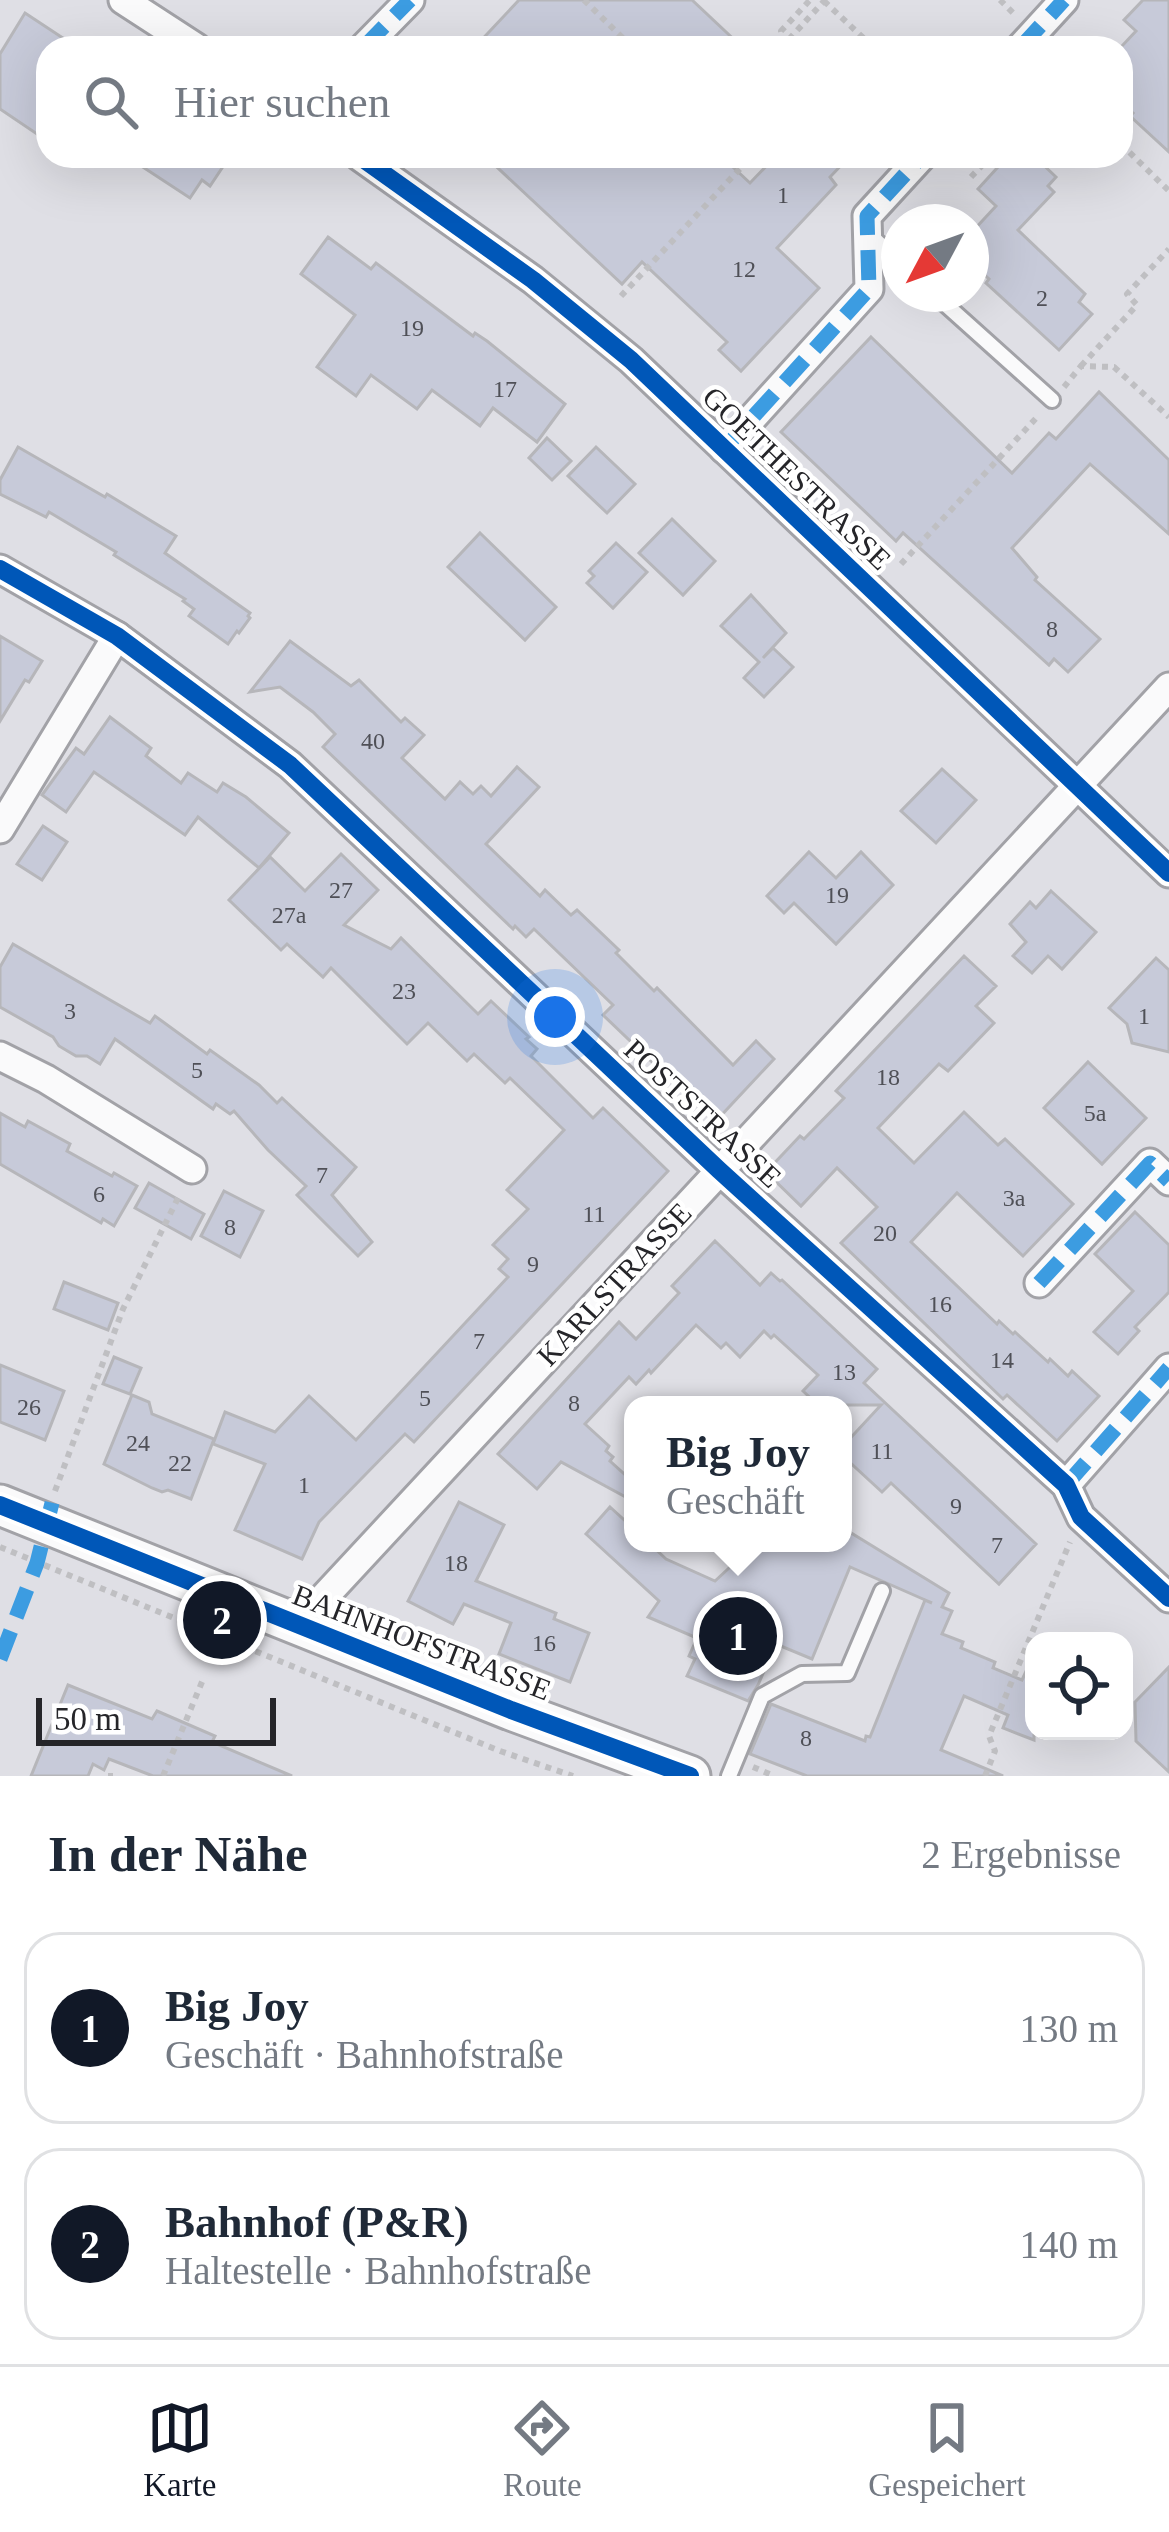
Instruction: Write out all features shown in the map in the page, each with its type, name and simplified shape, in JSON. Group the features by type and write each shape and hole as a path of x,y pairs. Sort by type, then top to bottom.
{"main road":[{"name":"BAHNHOFSTRASSE","path":"0,1505 511,1710 690,1776"}],"street":[{"path":"123,0 178,36"},
{"path":"376,36 410,0"},
{"path":"1031,36 1064,0"},
{"name":"GOETHESTRASSE","path":"376,168 532,280 631,360 1169,873"},
{"path":"724,449 869,289 867,216 911,168"},
{"name":"POSTSTRASSE","path":"0,569 117,636 290,765 719,1170 1066,1485 1081,1517 1169,1598"},
{"path":"0,829 117,636"},
{"name":"KARLSTRASSE","path":"310,1630 325,1596 1169,687"},
{"path":"0,1057 46,1079 192,1169"},
{"path":"1039,1283 1150,1163 1169,1181"},
{"path":"1066,1485 1169,1368"}],"lane":[{"path":"868,234 881,246"},
{"path":"954,312 1052,400"},
{"path":"729,1776 762,1696 802,1674 847,1673 882,1591"}],"path":[{"path":"584,0 621,36"},
{"path":"782,36 781,31 810,0"},
{"path":"792,36 825,0 862,36"},
{"path":"1133,156 1169,190"},
{"path":"621,296 741,168"},
{"path":"971,177 980,168"},
{"path":"901,563 1137,305 1127,294 1169,249"},
{"path":"1081,366 1114,367 1169,417"},
{"path":"54,1495 123,1309 192,1169"},
{"path":"985,1776 995,1751 989,1736 1081,1517"},
{"path":"0,1547 573,1776"},
{"path":"164,1776 204,1677"}],"building":[{"path":"519,0 692,0 730,36 485,36"},
{"path":"1143,0 1169,0 1169,152 1133,119 1131,36 1136,31 1124,20"},
{"path":"25,13 60,36 36,36 36,133 0,109 0,54"},
{"path":"144,168 222,168 210,186 202,180 190,198"},
{"path":"498,168 734,168 750,183 764,168 839,168 830,177 836,185 777,248 819,288 741,371 719,350 727,342 642,262 622,284"},
{"path":"997,168 1047,168 1056,177 1048,186 1054,192 1018,230 1085,294 1079,302 1092,314 1059,350 989,286 989,214 996,206 978,189"},
{"path":"328,237 371,269 376,263 473,336 487,341 565,404 537,442 493,408 480,426 432,390 417,409 371,375 356,396 317,367 355,315 301,274"},
{"path":"871,337 1012,473 1049,433 1056,439 1099,392 1169,460 1169,534 1090,464 1012,548 1035,580 1100,639 1068,672 1054,659 1049,665 903,533 896,541 781,432"},
{"path":"547,438 571,461 552,480 529,458"},
{"path":"18,447 176,536 165,553 250,613 239,633 228,644 189,616 194,609 185,599 114,555 116,552 49,512 46,517 0,494 0,480"},
{"path":"596,447 635,484 607,513 568,476"},
{"path":"672,519 715,561 683,595 639,553"},
{"path":"480,533 556,607 525,640 448,567"},
{"path":"616,543 647,572 613,608 587,583 594,576 589,571"},
{"path":"751,595 786,633 763,658 773,648 793,667 764,697 744,678 759,662 721,626"},
{"path":"0,636 42,661 0,721"},
{"path":"290,641 351,686 359,680 401,722 405,718 424,735 402,758 445,799 460,782 473,794 481,786 491,796 517,767 539,787 486,844 540,896 545,890 571,915 577,910 733,1065 756,1041 774,1059 715,1122 603,1015 613,1005 534,929 526,937 515,926 513,929 323,747 335,734 313,712 280,687 250,692"},
{"path":"110,717 151,748 146,756 181,783 188,773 217,792 223,783 289,833 259,868 198,817 185,835 94,772 66,812 42,795 76,748 84,754"},
{"path":"942,769 976,800 936,843 901,811"},
{"path":"43,826 67,842 42,880 17,864"},
{"path":"809,852 836,878 861,852 893,885 836,944 794,903 784,913 767,896"},
{"path":"341,854 378,890 344,925 391,949 401,938 478,1014 491,1001 529,1037 526,1039 537,1049 531,1056 593,1118 603,1108 668,1171 414,1442 405,1434 319,1522 302,1559 235,1530 265,1464 213,1444 225,1412 275,1432 309,1396 356,1440 508,1277 499,1269 508,1259 493,1245 528,1209 507,1190 564,1130 510,1078 505,1083 474,1054 467,1061 428,1023 407,1044 331,968 323,977 287,944 281,950 229,900 270,857 305,891"},
{"path":"1051,891 1096,932 1062,969 1048,956 1032,973 1013,956 1026,942 1010,924 1030,902 1036,908"},
{"path":"13,944 150,1023 155,1016 207,1054 210,1050 277,1103 282,1098 356,1167 332,1195 372,1242 358,1256 297,1195 306,1186 234,1111 230,1114 216,1104 213,1109 115,1039 100,1064 76,1056 0,1007 0,967"},
{"path":"964,956 996,986 976,1006 994,1023 948,1071 939,1064 878,1128 914,1163 964,1112 998,1145 1005,1139 1073,1204 1023,1256 957,1193 911,1242 997,1324 1015,1332 1068,1376 1072,1371 1099,1396 1057,1441 1007,1395 1003,1399 841,1243 877,1207 837,1168 801,1206 766,1172 844,1098 836,1091"},
{"path":"1156,958 1169,970 1169,1052 1132,1043 1127,1024 1109,1008"},
{"path":"1088,1062 1146,1118 1102,1164 1044,1108"},
{"path":"0,1113 25,1127 28,1121 70,1144 67,1151 137,1186 114,1226 0,1164"},
{"path":"149,1183 204,1214 191,1239 135,1208"},
{"path":"224,1191 263,1211 240,1257 201,1236"},
{"path":"1135,1212 1169,1245 1169,1292 1135,1327 1139,1331 1118,1354 1094,1332 1133,1291 1095,1254"},
{"path":"715,1241 760,1285 771,1273 782,1280 877,1369 864,1383 1036,1544 999,1584 891,1483 882,1492 852,1464 852,1436 881,1405 852,1405 852,1396 808,1396 803,1391 818,1375 764,1331 740,1357 726,1343 721,1348 696,1325 651,1373 649,1370 636,1384 629,1377 585,1424 609,1446 610,1461 624,1474 624,1496 561,1462 537,1489 498,1454 619,1322 636,1339 679,1293 672,1286"},
{"path":"64,1282 118,1303 108,1330 54,1309"},
{"path":"114,1357 141,1368 130,1394 103,1384"},
{"path":"0,1365 64,1391 45,1440 0,1422"},
{"path":"132,1395 149,1402 152,1414 214,1439 191,1499 152,1488 104,1464"},
{"path":"459,1502 504,1525 476,1581 556,1613 554,1619 589,1633 570,1682 499,1654 511,1623 464,1604 453,1624 408,1601"},
{"path":"610,1507 624,1520 624,1552 659,1552 715,1581 746,1552 852,1552 852,1534 949,1593 942,1607 952,1611 942,1634 995,1662 993,1668 1022,1680 1025,1674 1025,1737 1003,1728 1008,1715 964,1696 941,1750 1003,1776 807,1776 750,1754 771,1704 865,1741 925,1600 932,1603 850,1567 812,1659 776,1644 748,1701 687,1676 697,1638 648,1617 659,1601 586,1534"},
{"path":"1169,1667 1169,1772 1136,1741 1135,1702"},
{"path":"68,1685 152,1719 157,1711 215,1736 212,1742 292,1776 153,1776 109,1759 104,1770 93,1764 88,1776 31,1776"}],"marked path":[{"path":"375,36 410,0"},
{"path":"1031,36 1064,0"},
{"path":"724,449 869,289 867,216 911,168"},
{"path":"1039,1283 1150,1163 1169,1181"},
{"path":"1066,1485 1169,1368"},
{"path":"0,1659 37,1563 54,1495"}],"cycle path":[{"path":"376,168 533,280 631,360 1169,873"},
{"path":"0,569 117,636 290,765 719,1170 1066,1485 1081,1517 1169,1598"},
{"path":"0,1505 511,1710 690,1776"}],"place":[{"name":"Bahnhof (P&R)","path":"222,1620"},
{"name":"Big Joy","path":"738,1636"}]}
